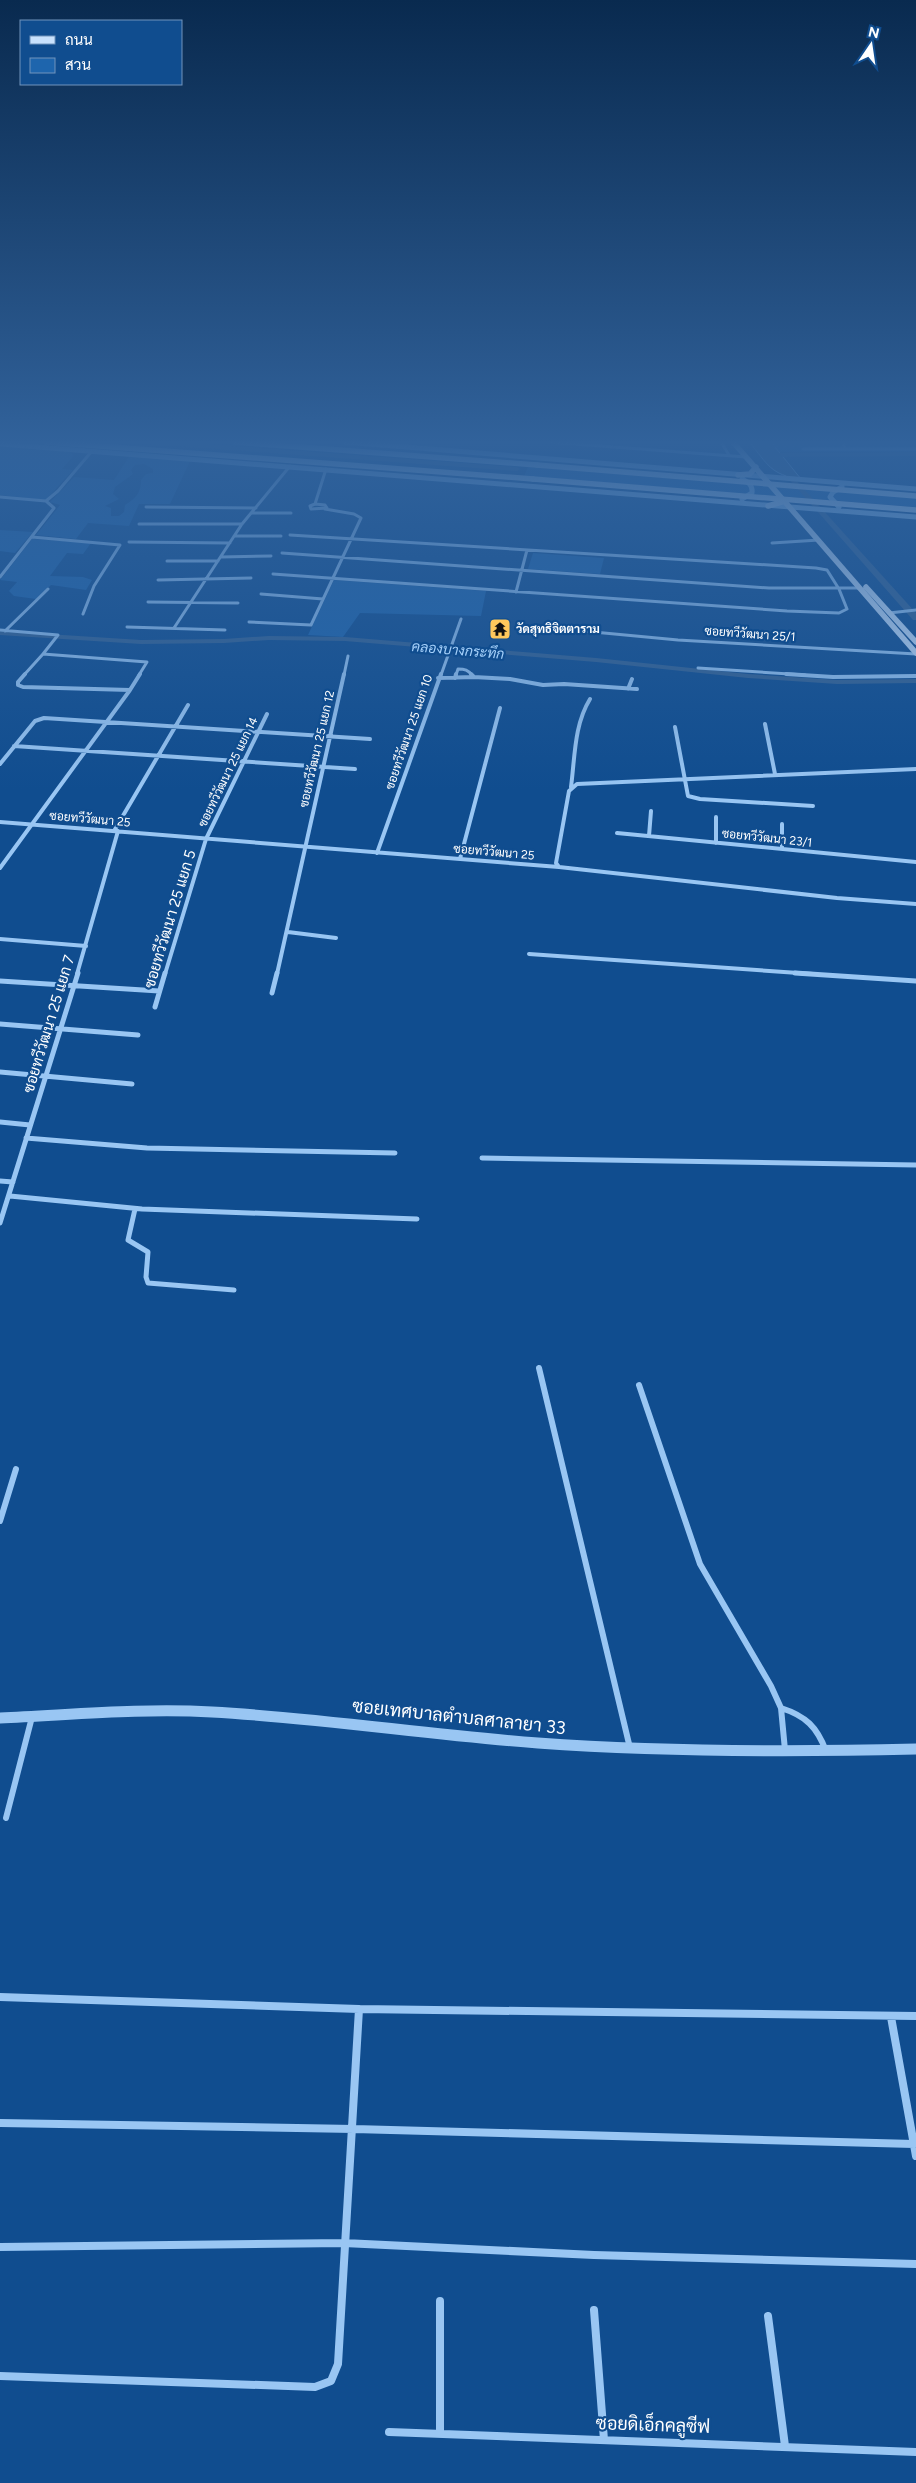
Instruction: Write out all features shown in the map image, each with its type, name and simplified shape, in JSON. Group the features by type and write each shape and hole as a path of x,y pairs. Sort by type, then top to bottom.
{"main road":[{"path":"834,558 916,654"},
{"path":"843,558 916,642"}],"street":[{"path":"0,577 15,558"},
{"path":"83,614 94,586 112,558"},
{"path":"174,628 220,558"},
{"path":"249,622 311,625 342,558 769,588 858,588"},
{"path":"516,592 525,558"},
{"path":"272,574 839,613 847,609 839,589 827,570 653,558"},
{"path":"167,561 218,560"},
{"path":"158,580 251,578"},
{"path":"5,631 48,589"},
{"path":"260,594 323,599"},
{"path":"148,602 238,603"},
{"path":"889,613 916,610"},
{"name":"ซอยทวีวัฒนา 25 แยก 10","path":"377,853 438,678 461,619"},
{"path":"127,627 225,630"},
{"path":"0,630 57,637 18,685 23,687 130,690"},
{"name":"ซอยทวีวัฒนา 25/1","path":"583,631 678,640 916,654"},
{"path":"0,868 30,824 130,690 148,662 145,660 42,654"},
{"name":"ซอยทวีวัฒนา 25 แยก 12","path":"272,993 288,932 322,766 348,656"},
{"path":"455,678 458,669 464,668 474,677"},
{"path":"698,668 802,676 864,678 916,676"},
{"path":"438,678 510,679 542,686 564,684 637,690"},
{"path":"628,689 632,679"},
{"name":"ซอยทวีวัฒนา 25","path":"559,867 556,862 571,787 582,712 590,699"},
{"name":"ซอยทวีวัฒนา 25 แยก 7","path":"0,1223 10,1196 59,1029 86,946 116,831 188,705"},
{"path":"460,859 500,708"},
{"name":"ซอยทวีวัฒนา 25 แยก 14","path":"206,839 267,714"},
{"path":"0,764 39,718 370,739"},
{"path":"765,724 775,774"},
{"path":"675,727 686,792 691,797 813,806"},
{"path":"14,746 244,760 354,769"},
{"path":"571,787 583,782 916,769"},
{"path":"649,836 651,811"},
{"path":"716,816 716,843"},
{"name":"ซอยทวีวัฒนา 25","path":"0,822 559,867"},
{"path":"782,824 782,849"},
{"name":"ซอยทวีวัฒนา 23/1","path":"617,833 916,862"},
{"name":"ซอยทวีวัฒนา 25 แยก 5","path":"155,1007 206,839"},
{"path":"559,867 837,898 916,904"},
{"path":"288,932 336,938"},
{"path":"0,939 86,946"},
{"path":"529,954 916,981"},
{"path":"0,981 72,988 159,991"},
{"path":"0,1024 138,1036"},
{"path":"0,1072 132,1084"},
{"path":"0,1122 30,1125"},
{"path":"26,1138 147,1148 394,1153"},
{"path":"482,1158 916,1165"},
{"path":"0,1181 13,1182"},
{"path":"10,1196 135,1209 417,1219"},
{"path":"135,1209 128,1240 132,1244 144,1247 148,1252 146,1277 148,1283 234,1290"},
{"path":"539,1368 630,1748"},
{"path":"639,1385 688,1534 700,1564 771,1686 781,1708 785,1751"},
{"path":"0,1521 16,1469"},
{"path":"781,1708 809,1719 818,1728 826,1751"},
{"name":"ซอยเทศบาลตำบลศาลายา 33","path":"0,1718 154,1711 210,1711 535,1743 630,1748 785,1751 916,1749"},
{"path":"6,1818 33,1716"},
{"path":"0,1997 359,2009 916,2016"},
{"path":"0,2376 315,2387 330,2380 338,2364 344,2243 354,2129 359,2009"},
{"path":"891,2017 916,2156"},
{"path":"0,2124 354,2129 914,2144"},
{"path":"0,2247 344,2243 594,2255 916,2264"},
{"path":"440,2300 440,2433"},
{"path":"594,2310 604,2440"},
{"path":"768,2316 785,2446"},
{"name":"ซอยดิเอ็กคลูซีฟ","path":"389,2432 916,2452"}],"green space":[{"path":"17,558 63,558 50,576 83,577 92,580 86,590 51,585 36,599 14,596 9,591 17,582 0,580"},
{"path":"531,558 604,558 600,574 528,569"},
{"path":"334,580 486,591 481,616 360,613 343,637 308,635"}],"waterway":[{"path":"862,558 916,618"},
{"name":"คลองบางกระทึก","path":"0,633 141,642 224,641 269,638 345,639 596,660 748,676 837,682 916,681"}],"place":[{"name":"วัดสุทธิจิตตาราม","path":"500,629"}]}
